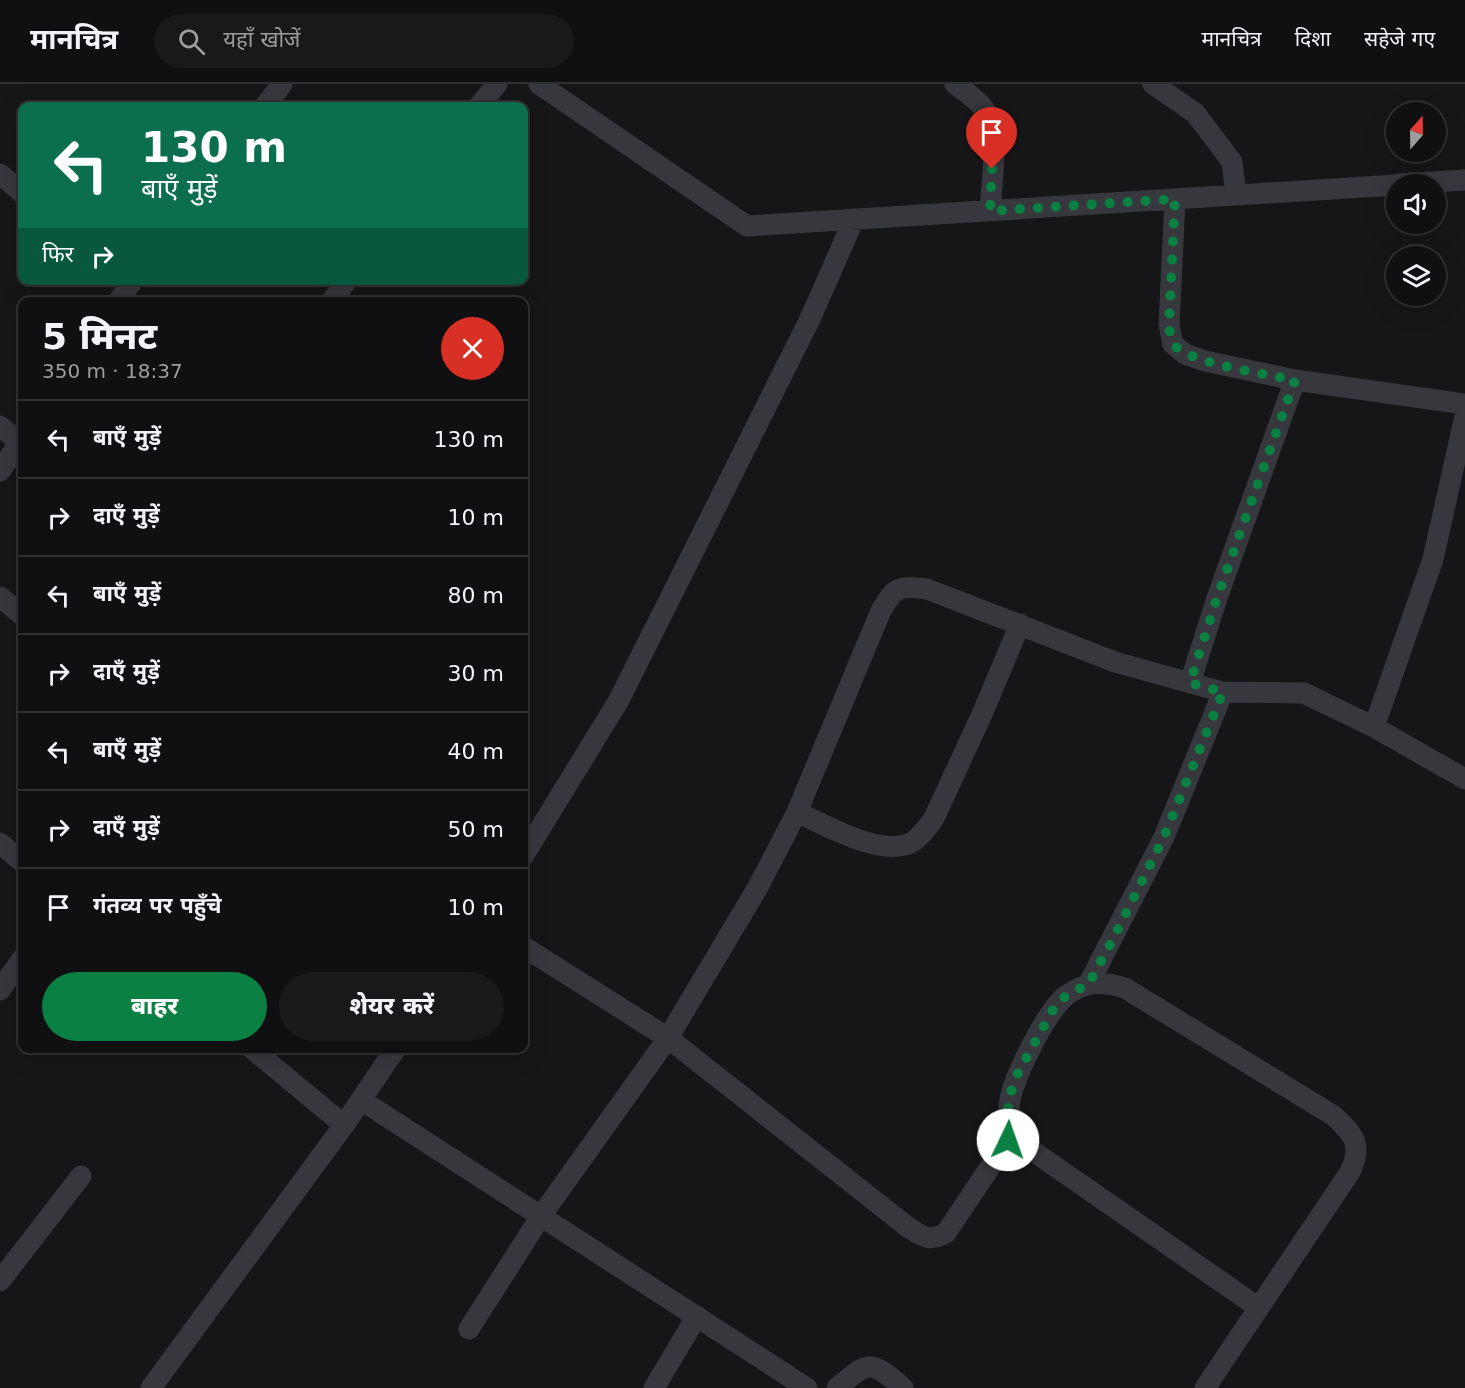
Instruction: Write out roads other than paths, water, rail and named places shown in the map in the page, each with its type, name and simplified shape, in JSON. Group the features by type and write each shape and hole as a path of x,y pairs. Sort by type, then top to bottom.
{"street":[{"path":"268,102 282,84"},
{"path":"482,102 497,84"},
{"path":"540,84 747,226 1386,186"},
{"path":"955,84 973,97 993,126 990,211"},
{"path":"1153,84 1195,113 1212,134 1232,162 1236,195"},
{"path":"0,174 18,190"},
{"path":"1446,181 1465,180"},
{"path":"1175,199 1169,325 1173,344 1185,354 1205,361 1295,380 1465,404"},
{"path":"528,848 619,700 810,320 854,219"},
{"path":"1190,683 1217,598 1295,380"},
{"path":"1374,727 1433,559 1465,416"},
{"path":"0,426 18,439"},
{"path":"0,471 18,445"},
{"path":"469,1329 541,1216 668,1038 758,887 797,812 880,613 889,596 898,588 927,589 1115,662 1223,692 1304,693 1374,727 1465,779"},
{"path":"0,597 18,612"},
{"path":"797,812 845,834 882,847 901,846 912,842 926,830 934,816 983,712 1020,624"},
{"path":"1088,985 1164,837 1223,692"},
{"path":"0,843 18,859"},
{"path":"528,950 668,1038 909,1228 924,1237 935,1239 946,1233 1014,1131"},
{"path":"0,990 18,965"},
{"path":"1205,1388 1259,1308 1350,1172 1356,1159 1356,1144 1347,1129 1334,1116 1125,988 1106,982 1088,985 1068,994 1055,1006 1017,1075 1008,1110 1014,1131 1030,1149 1259,1308"},
{"path":"257,1053 345,1125"},
{"path":"152,1388 345,1125 393,1053"},
{"path":"362,1100 807,1388"},
{"path":"0,1281 81,1176"},
{"path":"654,1388 697,1316"},
{"path":"837,1388 862,1367 871,1366 890,1376 903,1388"}]}
